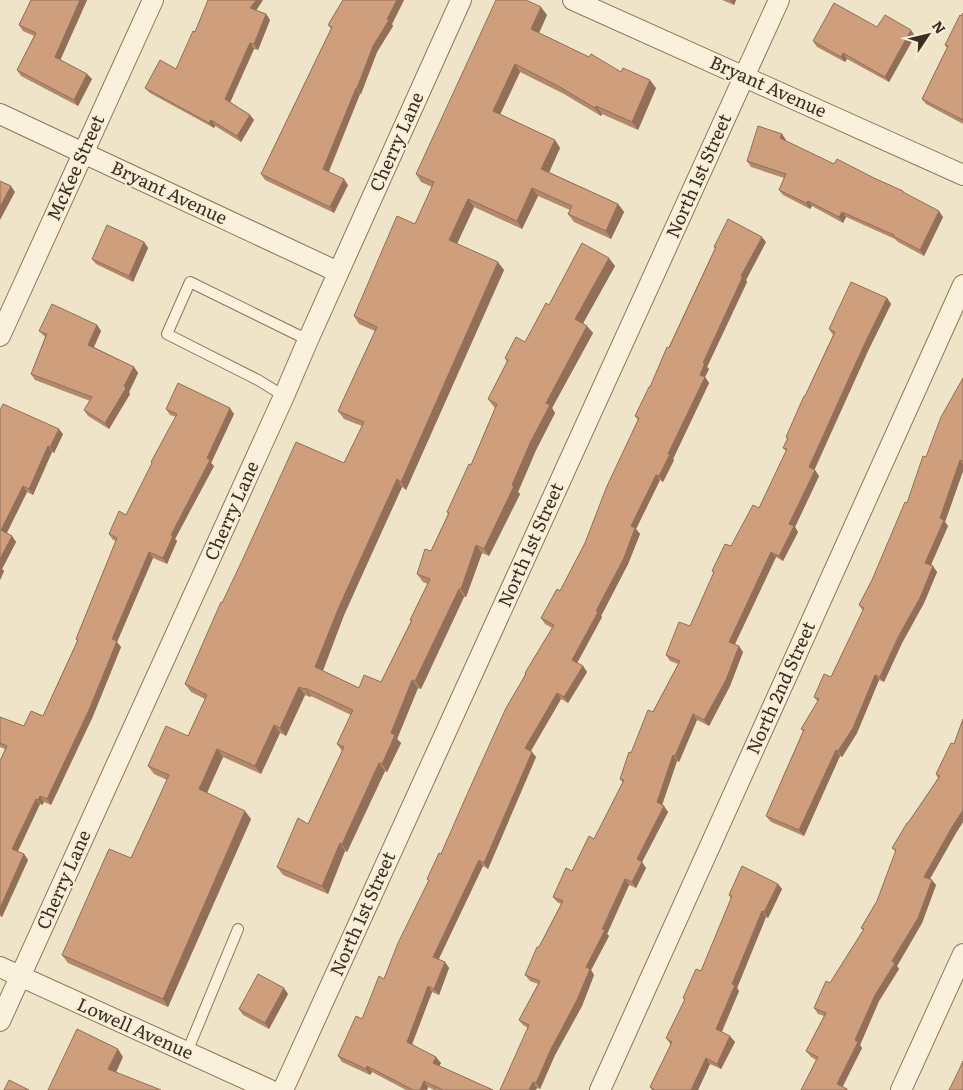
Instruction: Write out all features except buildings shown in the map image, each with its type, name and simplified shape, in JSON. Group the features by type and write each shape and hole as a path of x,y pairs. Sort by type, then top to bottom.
{"street":[{"name":"McKee Street","path":"0,336 152,0"},
{"name":"Cherry Lane","path":"0,1021 284,396 461,0"},
{"name":"Bryant Avenue","path":"573,0 963,175"},
{"name":"North 1st Street","path":"283,1090 780,0"},
{"name":"Bryant Avenue","path":"0,114 338,272"},
{"name":"North 2nd Street","path":"600,1090 963,285"},
{"path":"901,1090 963,954"},
{"name":"Lowell Avenue","path":"0,967 270,1090"}],"lane":[{"path":"284,396 258,380 167,334 190,282 308,340"},
{"path":"187,1052 238,929"}]}
